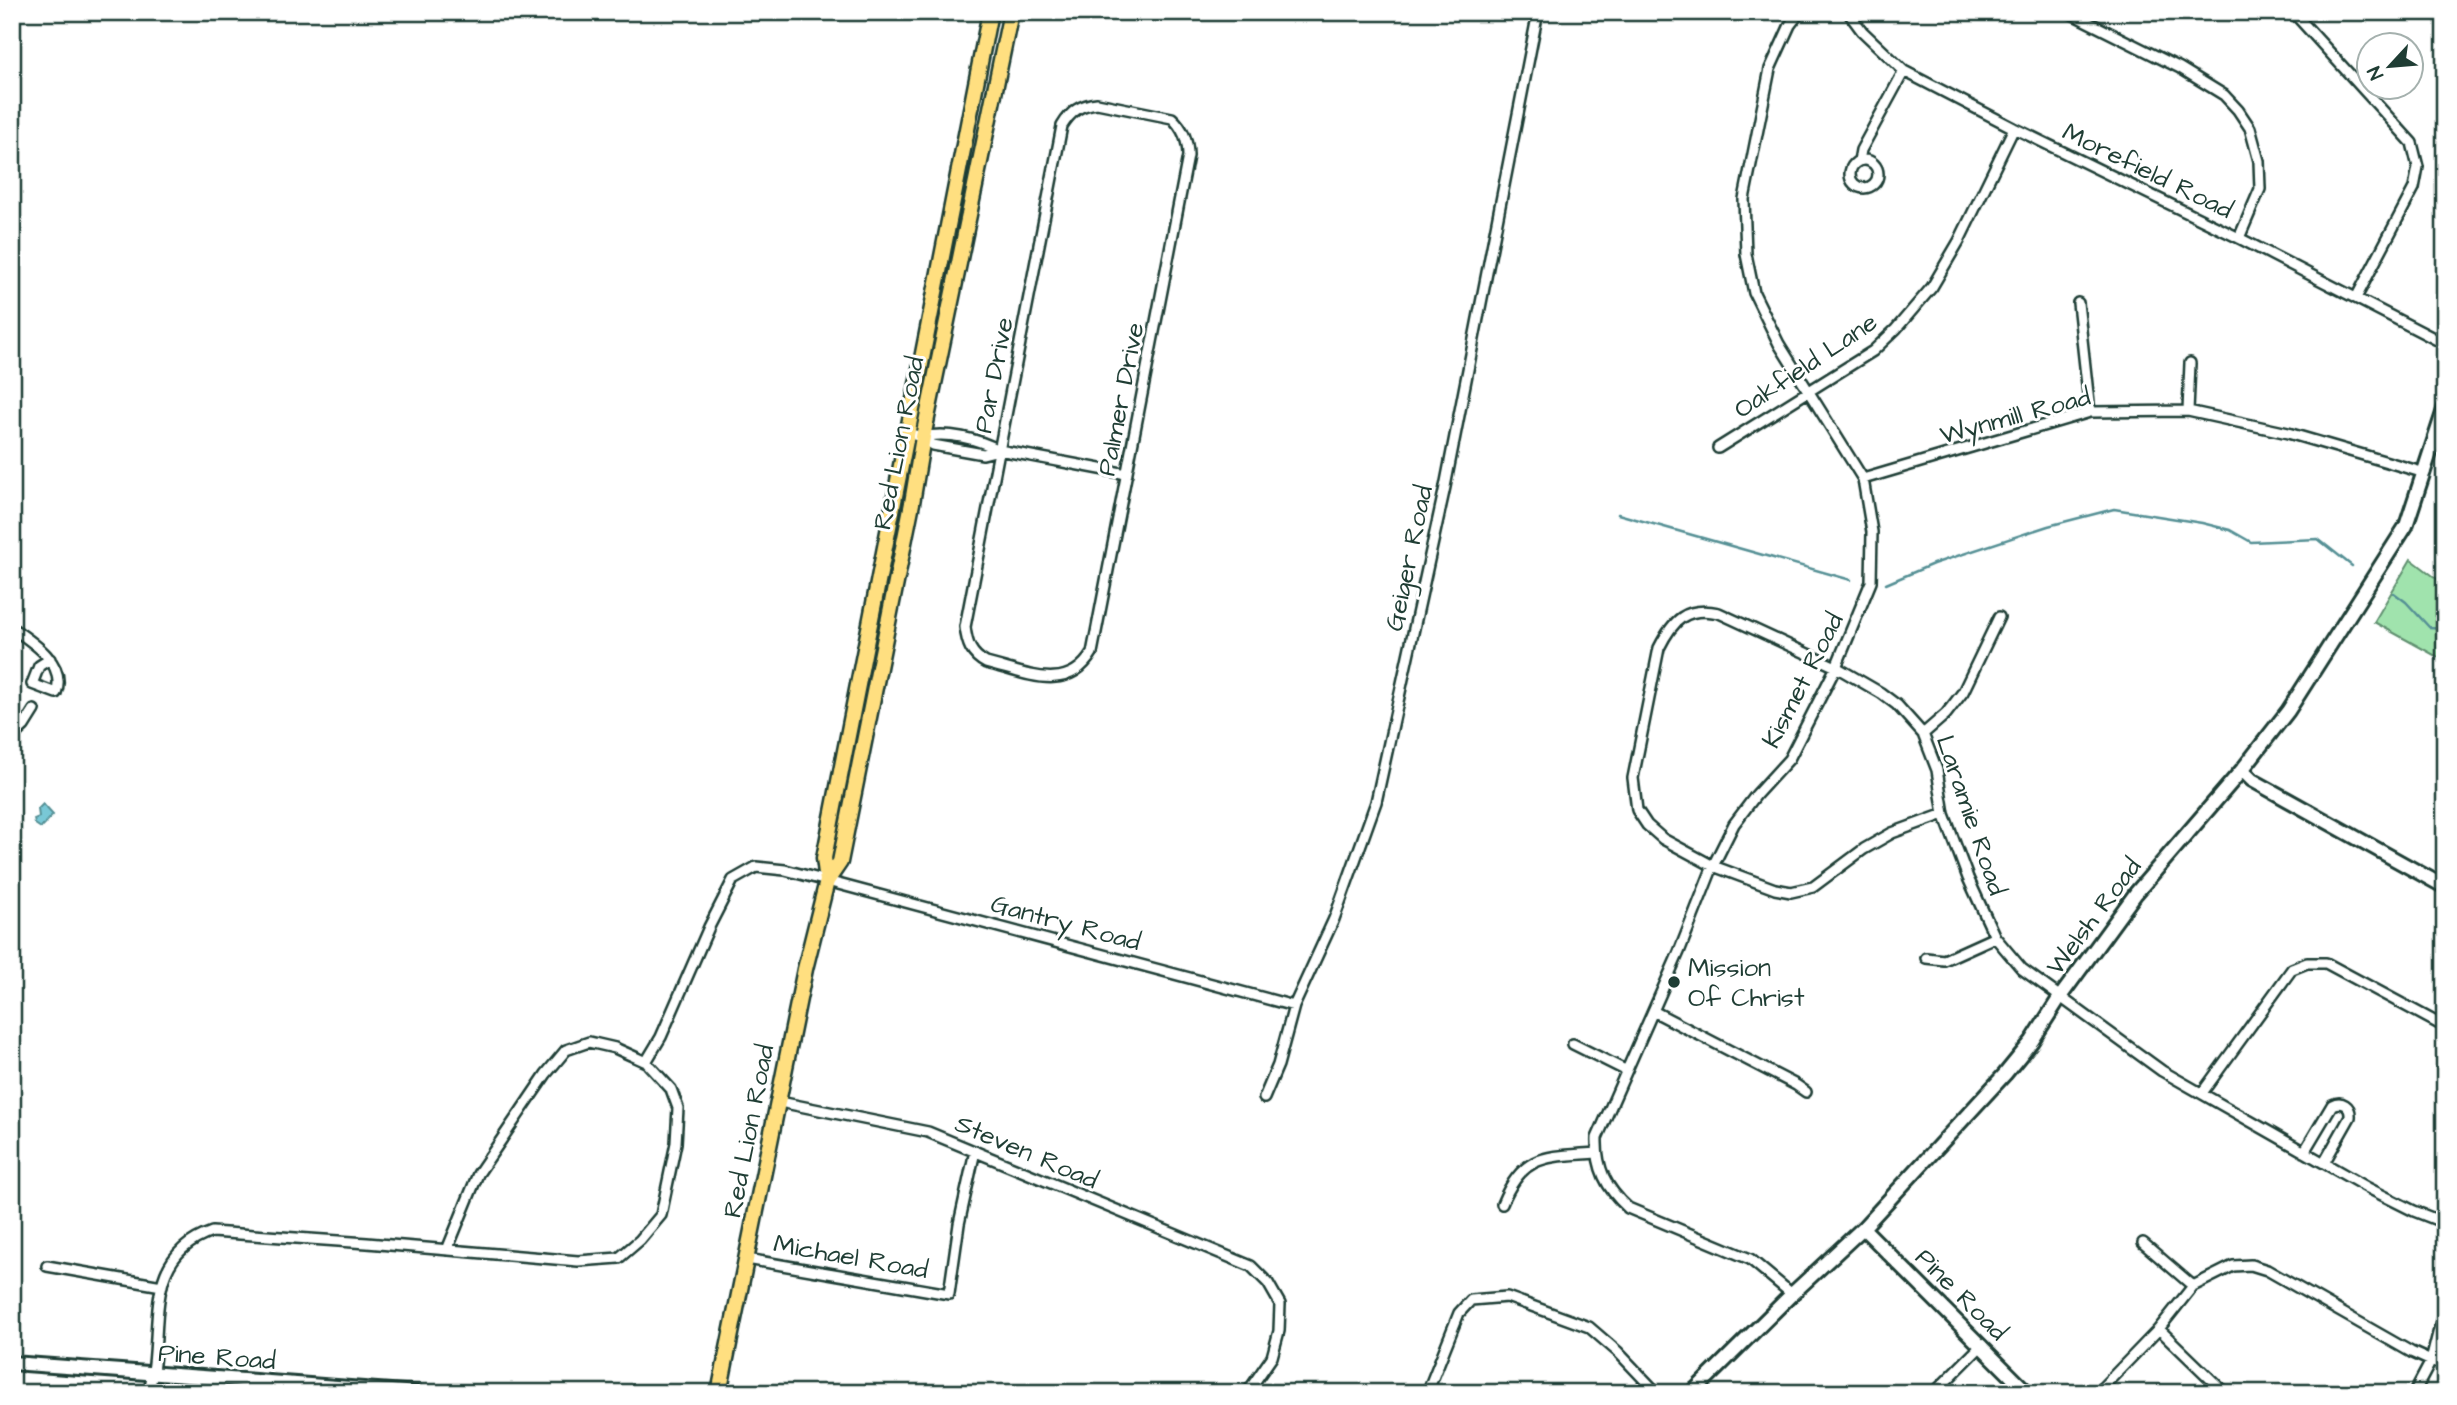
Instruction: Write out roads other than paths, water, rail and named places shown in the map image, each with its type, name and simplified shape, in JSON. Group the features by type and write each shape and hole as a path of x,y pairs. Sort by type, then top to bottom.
{"main road":[{"name":"Red Lion Road","path":"827,881 824,858 990,12"},
{"name":"Red Lion Road","path":"719,1393 805,969 827,881 839,862 1010,12"},
{"name":"Welsh Road","path":"1692,1393 1863,1228 2005,1074 2032,1041 2136,894 2242,770 2288,711 2406,526 2445,407"},
{"path":"2242,770 2252,780 2445,887"},
{"name":"Pine Road","path":"1863,1228 2028,1393"},
{"name":"Pine Road","path":"12,1363 418,1393"}],"street":[{"name":"Geiger Road","path":"1264,1098 1278,1065 1294,1006 1334,919 1376,802 1445,487 1538,12"},
{"name":"Kismet Road","path":"1596,1153 1597,1138 1713,866 1734,824 1756,794 1789,759 1836,667 1871,582 1872,532 1863,479 1807,392 1754,293 1746,254 1744,199 1770,69 1790,26 1800,12"},
{"name":"Morefield Road","path":"1848,12 1862,31 1904,71 2445,344"},
{"path":"2068,12 2180,68 2224,95 2238,110 2250,128 2259,161 2260,189 2239,238"},
{"path":"2293,12 2412,143 2418,167 2414,188 2356,298"},
{"path":"1859,161 1861,150 1904,71"},
{"name":"Par Drive","path":"1079,670 1066,677 1053,679 986,663 971,650 966,640 965,627 999,450 1062,126 1074,111 1084,105 1097,103 1172,118 1183,133"},
{"name":"Oakfield Lane","path":"1718,448 1873,351 1896,329 1932,287 1959,241 2014,128"},
{"name":"Palmer Drive","path":"1079,670 1092,653 1127,474 1188,156 1188,144 1183,133"},
{"path":"2078,303 2090,412"},
{"path":"2188,411 2190,363"},
{"name":"Wynmill Road","path":"1863,479 2090,412 2188,411 2288,433 2425,473"},
{"path":"906,433 923,437 936,434 984,443 999,450 1127,474"},
{"name":"Laramie Road","path":"1713,866 1663,839 1647,825 1637,810 1633,778 1659,648 1675,621 1686,614 1704,610 1719,613 1836,667 1881,692 1897,705 1923,734 1937,770 1944,814 1968,878 1995,937 2022,969 2162,1071 2401,1205 2445,1223"},
{"path":"1923,734 1946,714 1963,692 1999,618"},
{"path":"12,628 50,659"},
{"path":"12,737 24,726 34,710"},
{"path":"1713,866 1775,890 1802,890 1813,887 1864,849 1892,833 1944,814"},
{"name":"Gantry Road","path":"646,1062 661,1037 709,927 733,880 756,867 785,870 1294,1006"},
{"path":"1926,958 1944,960 1995,937"},
{"path":"2202,1093 2292,969 2307,963 2330,964 2445,1027"},
{"path":"1653,1011 1806,1092"},
{"path":"148,1393 153,1374 162,1286 169,1265 183,1246 212,1232 578,1261 620,1258 661,1215 676,1143 678,1108 670,1089 646,1062 615,1048 589,1042 566,1050 546,1074 478,1174 447,1250"},
{"path":"1573,1044 1625,1070"},
{"name":"Steven Road","path":"780,1102 928,1132 1251,1266 1268,1283 1280,1304 1279,1331 1272,1357 1247,1393"},
{"path":"2304,1152 2332,1105 2345,1104 2350,1110 2350,1117 2324,1163"},
{"name":"Michael Road","path":"747,1259 949,1294 959,1224 975,1151"},
{"path":"1502,1204 1511,1182 1526,1167 1548,1157 1596,1153 1602,1176 1613,1195 1628,1208 1750,1259 1792,1294"},
{"path":"2143,1244 2193,1286"},
{"path":"2096,1393 2159,1329 2193,1286 2229,1267 2239,1265 2251,1265 2272,1273 2431,1362 2445,1364"},
{"path":"47,1266 162,1286"},
{"path":"1427,1393 1459,1313 1471,1300 1507,1297 1589,1327 1618,1352 1657,1393"},
{"path":"2414,1393 2431,1362 2445,1306"},
{"path":"2159,1329 2225,1393"},
{"path":"1934,1393 1982,1345"}],"water":[{"path":"43,804 53,815 41,828 35,824 34,819 39,817 38,809"}],"waterway":[{"path":"1886,584 1933,564 2048,526 2114,509 2202,523 2230,530 2251,542 2318,539 2352,566"},
{"path":"1618,514 1851,580"},
{"path":"2394,593 2429,627 2445,628"}],"place":[{"name":"Mission Of Christ","path":"1674,982"}]}
